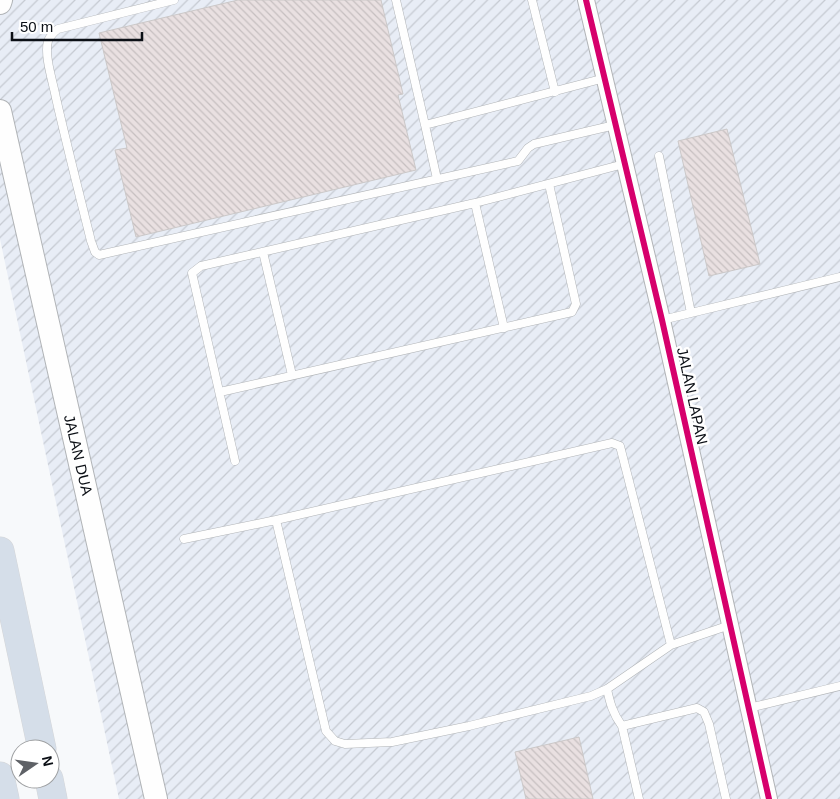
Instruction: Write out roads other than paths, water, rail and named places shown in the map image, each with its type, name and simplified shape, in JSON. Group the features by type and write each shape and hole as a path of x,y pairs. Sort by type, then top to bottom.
{"highway":[{"path":"0,551 7,619 39,739"},
{"path":"0,776 5,799"}],"main road":[{"name":"JALAN DUA","path":"0,111 156,799"}],"street":[{"name":"JALAN LAPAN","path":"586,0 662,320 769,799"}],"lane":[{"path":"174,0 58,29 53,32 48,40 50,68 65,138 93,246 99,255 518,160 534,144 616,125"},
{"path":"396,0 437,179"},
{"path":"532,0 556,92"},
{"path":"425,125 605,78"},
{"path":"659,156 691,313"},
{"path":"235,461 192,273 201,266 475,203 624,164"},
{"path":"220,392 568,314 575,309 576,304 549,184"},
{"path":"475,203 504,328"},
{"path":"263,252 292,375"},
{"path":"662,320 840,277"},
{"path":"184,539 276,520 612,442 617,443 620,446 671,646"},
{"path":"276,520 326,731 335,742 345,744 392,742 469,726 581,698 607,689 671,646 730,625"},
{"path":"749,708 840,686"},
{"path":"607,689 610,705 622,726 639,799"},
{"path":"622,726 697,708 704,712 709,724 726,799"}]}
